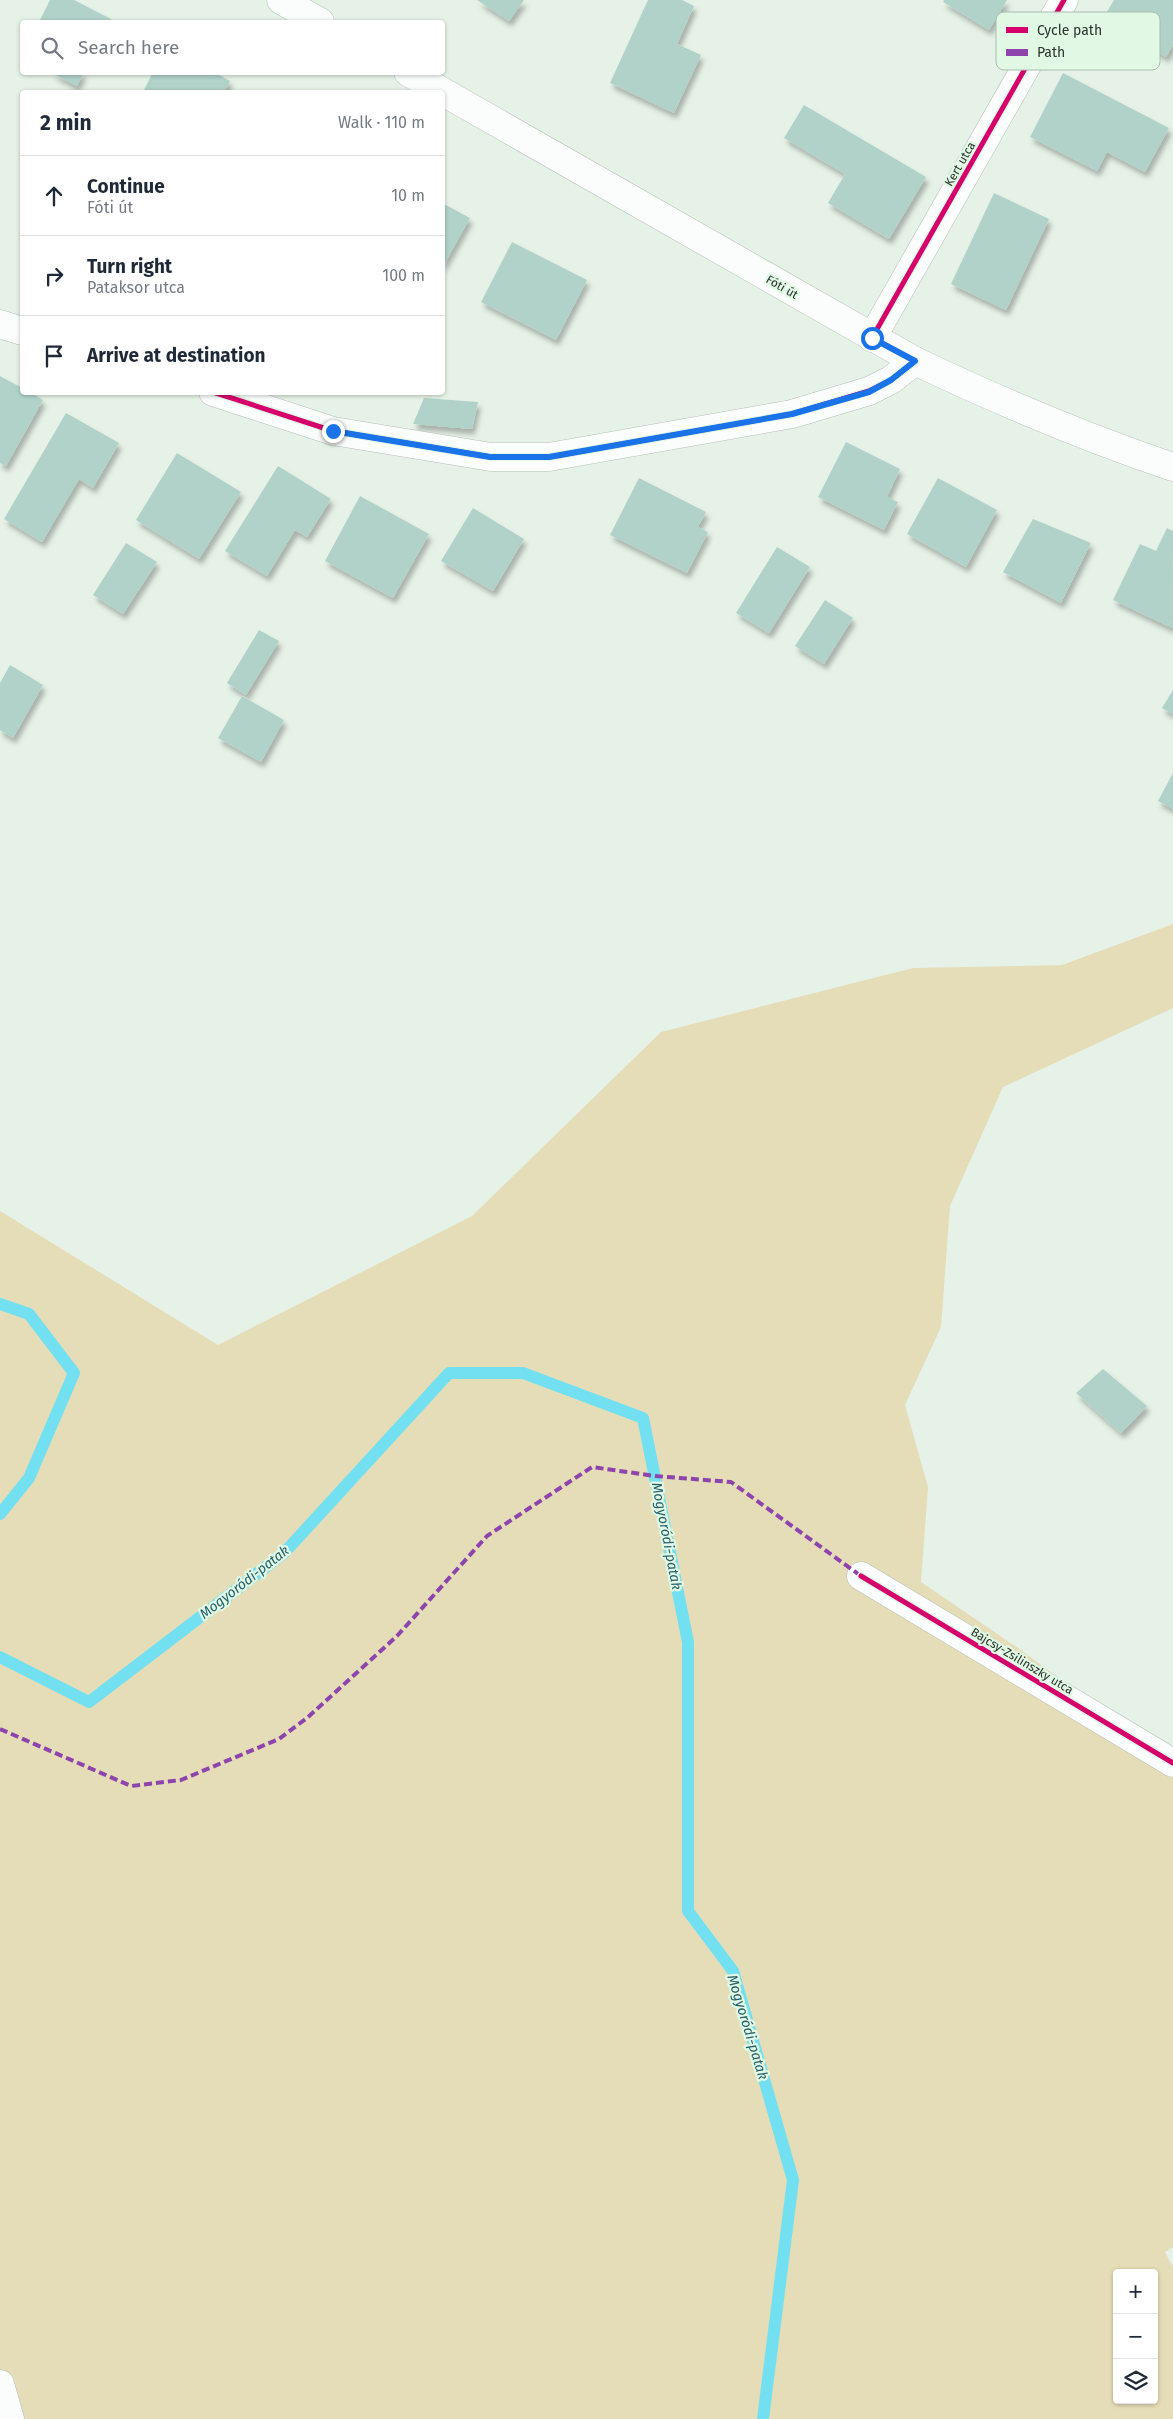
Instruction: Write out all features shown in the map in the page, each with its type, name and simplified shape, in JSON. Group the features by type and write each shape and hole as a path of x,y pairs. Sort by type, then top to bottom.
{"street":[{"path":"281,0 316,20"},
{"name":"Kert utca","path":"1057,12 1064,0"},
{"name":"Kert utca","path":"872,338 1024,70"},
{"name":"Fóti út","path":"413,75 439,90"},
{"name":"Fóti út","path":"445,93 915,361 998,400 1071,431 1173,468"},
{"path":"0,324 20,330"},
{"path":"222,395 333,431 490,457 549,457 792,414 869,392 891,380 915,361"},
{"name":"Bajcsy-Zsilinszky utca","path":"861,1576 1173,1764"},
{"path":"0,2384 10,2419"}],"shaded area":[{"path":"1173,924 1173,1008 1003,1087 950,1206 941,1327 905,1405 928,1487 921,1582 1018,1648 1173,1762 1173,2247 1165,2252 1173,2267 1173,2419 0,2419 0,1211 218,1345 472,1216 661,1032 913,968 1062,965"}],"building":[{"path":"50,0 74,0 111,19 110,20 40,20"},
{"path":"477,0 524,0 509,21"},
{"path":"648,0 682,0 694,6 677,44 701,55 674,113 610,83"},
{"path":"944,0 1007,0 1000,12 996,12 996,18 989,30 943,2"},
{"path":"1114,0 1173,0 1173,45 1166,57 1160,54 1160,12 1107,12"},
{"path":"1063,73 1169,128 1145,172 1107,152 1097,171 1030,137"},
{"path":"56,75 82,75 77,86"},
{"path":"152,75 219,75 230,81 225,90 144,90"},
{"path":"804,105 926,177 889,239 828,203 845,174 784,138"},
{"path":"994,193 1049,219 1006,310 951,284"},
{"path":"445,205 470,218 445,263"},
{"path":"512,242 587,280 556,340 481,302"},
{"path":"0,376 20,387 20,395 35,395 43,400 6,466 0,463"},
{"path":"424,398 478,402 472,429 413,424"},
{"path":"66,413 119,443 93,488 79,479 42,542 4,519"},
{"path":"846,442 900,469 887,497 898,502 884,530 818,497"},
{"path":"177,453 241,492 199,559 136,520"},
{"path":"278,466 331,499 307,537 295,530 267,576 225,551"},
{"path":"639,478 706,512 698,527 708,532 687,573 610,535"},
{"path":"938,478 997,510 966,567 907,534"},
{"path":"360,496 429,534 393,598 325,561"},
{"path":"473,508 524,539 493,591 441,561"},
{"path":"1033,519 1091,543 1061,603 1003,572"},
{"path":"1167,528 1173,531 1172,628 1113,600 1140,544 1156,551"},
{"path":"126,543 157,562 123,614 93,595"},
{"path":"777,547 810,567 769,633 736,613"},
{"path":"825,600 853,618 824,664 795,646"},
{"path":"259,630 279,641 246,695 227,683"},
{"path":"10,665 43,685 13,738 0,730 0,683"},
{"path":"1173,690 1173,714 1162,708"},
{"path":"242,696 284,720 261,762 218,738"},
{"path":"1173,773 1173,809 1158,801"},
{"path":"1103,1369 1147,1406 1121,1433 1076,1393"}],"waterway":[{"name":"Mogyoródi-patak","path":"0,1304 29,1314 74,1373 29,1478 0,1514"},
{"name":"Mogyoródi-patak","path":"0,1657 89,1702 284,1553 449,1373 523,1373 643,1418 688,1642 688,1911 733,1971 793,2180 763,2419"}],"marked path":[{"path":"0,1729 131,1786 181,1780 279,1739 307,1718 397,1636 487,1536 592,1467 655,1476 731,1482 861,1576"}],"cycle path":[{"path":"1057,12 1064,0"},
{"path":"872,338 1024,70"},
{"path":"222,395 333,431 491,457 549,457 792,414 869,391 891,380 915,361"},
{"path":"861,1576 1173,1763"}],"route":[{"path":"333,431 490,457 549,457 792,414 869,392 891,380 915,361 872,338"}]}
